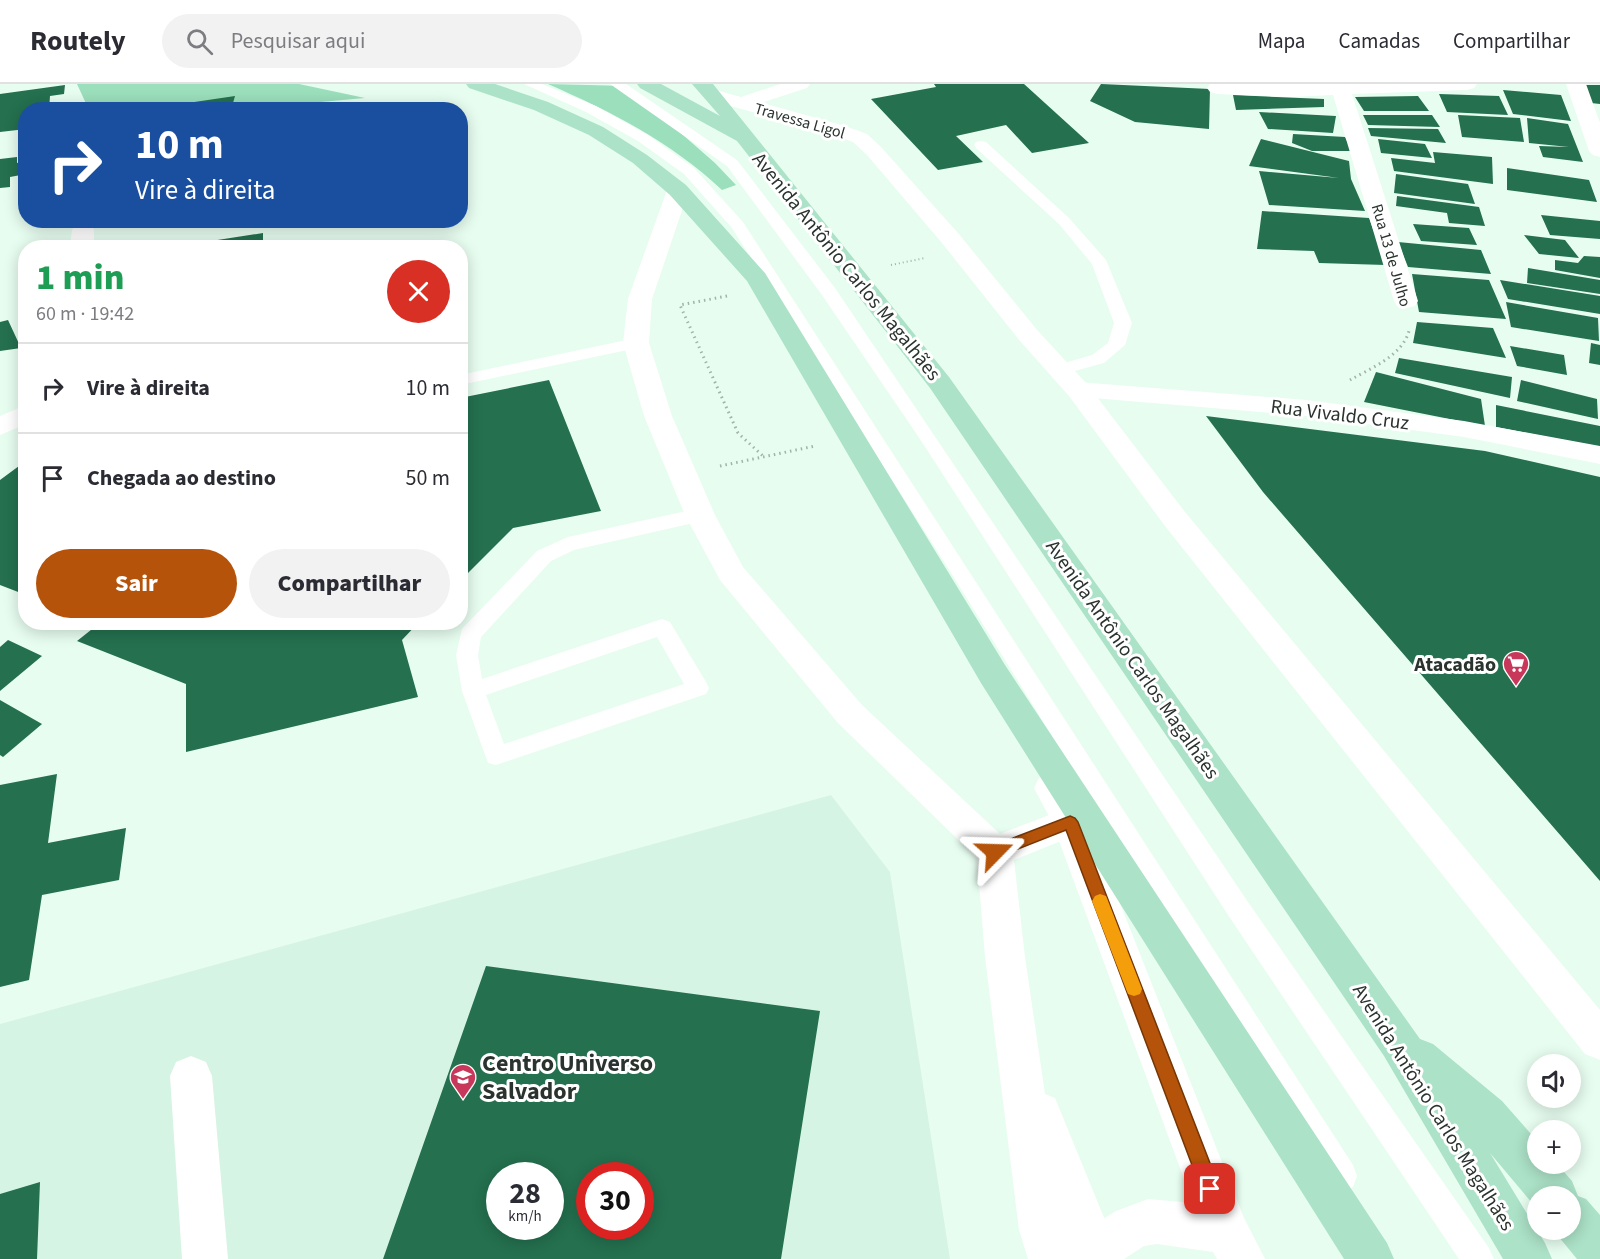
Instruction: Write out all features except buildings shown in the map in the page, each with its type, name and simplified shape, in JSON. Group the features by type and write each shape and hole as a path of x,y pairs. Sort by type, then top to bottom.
{"main road":[{"path":"476,84 541,106 596,131 640,159 678,190 757,278 993,674 1379,1254"},
{"path":"647,84 745,139"},
{"name":"Avenida Antônio Carlos Magalhães","path":"709,90 745,139 865,284 940,383 1399,1042 1529,1259"},
{"path":"1399,1042 1487,1116 1547,1186"},
{"path":"1581,1228 1600,1250"}],"street":[{"name":"Travessa Ligol","path":"742,103 800,84"},
{"path":"1217,88 1291,91 1467,84"},
{"path":"1576,84 1600,151"},
{"name":"Travessa Ligol","path":"709,90 742,103 860,138 874,151 1069,380"},
{"name":"Rua 13 de Julho","path":"1341,90 1406,301"},
{"path":"678,190 640,299 636,343 658,416 700,514 731,573 850,714 995,852 1005,957 1042,1230 1051,1259"},
{"path":"1069,380 1175,519 1600,1041"},
{"name":"Rua Vivaldo Cruz","path":"1069,380 1464,429 1600,455"},
{"path":"0,427 18,417"},
{"path":"993,674 1070,822 1234,1245"},
{"path":"995,852 1070,822"},
{"path":"1021,1065 1094,1257 1117,1236 1147,1222 1184,1224 1234,1245"},
{"path":"191,1076 205,1259"}],"lane":[{"path":"531,84 591,109 643,138 689,171 738,225 960,571 1379,1254"},
{"path":"617,84 661,112 732,163 829,292 929,439 1239,910 1478,1259"},
{"path":"981,145 1064,221 1094,255 1100,263 1123,323 1116,345 1069,380"},
{"path":"468,378 636,343"},
{"path":"473,691 662,627 698,688 496,756 473,691 467,655 470,635 544,556 568,544 700,514"}],"path":[{"name":"Rua 13 de Julho","path":"1307,408 1401,348 1409,337 1406,301"},
{"path":"680,305 738,433 764,457"},
{"path":"684,474 852,438"}],"shaded area":[{"name":"Centro Universo Salvador","path":"831,795 890,872 950,1259 0,1259 0,1024"}],"green space":[{"path":"77,84 299,84 365,98 321,102 85,102"},
{"path":"548,84 627,86 715,163 736,185 722,190 682,157 640,130"}],"slow traffic":[{"path":"1100,901 1134,989"}],"place":[{"name":"Atacadão","path":"1516,687"},
{"name":"Centro Universo Salvador","path":"463,1100"}],"route":[{"path":"995,852 1070,822 1210,1189"}]}
